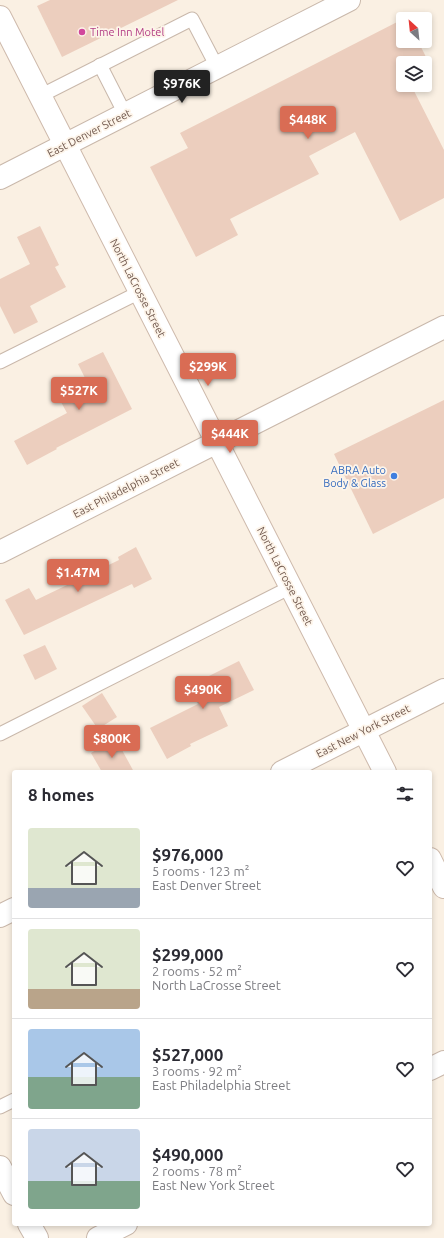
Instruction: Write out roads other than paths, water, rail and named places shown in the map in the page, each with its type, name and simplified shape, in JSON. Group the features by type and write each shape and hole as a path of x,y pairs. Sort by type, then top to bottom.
{"street":[{"name":"East Denver Street","path":"0,178 349,0"},
{"name":"North LaCrosse Street","path":"0,17 385,770"},
{"name":"East Philadelphia Street","path":"0,552 444,327"},
{"name":"East New York Street","path":"286,770 444,690"},
{"path":"432,865 439,886"},
{"path":"0,916 12,910"},
{"path":"432,1068 444,1062"},
{"path":"0,1167 12,1190"},
{"path":"30,1226 36,1238"},
{"path":"98,1238 122,1226"}],"lane":[{"path":"40,96 192,18 217,67"},
{"path":"100,66 125,114"},
{"path":"0,362 140,292"},
{"path":"0,734 291,587"},
{"path":"0,1107 12,1101"}],"place":[{"name":"Time Inn Motel","path":"82,32"},
{"name":"ABRA Auto Body & Glass","path":"394,476"}]}
